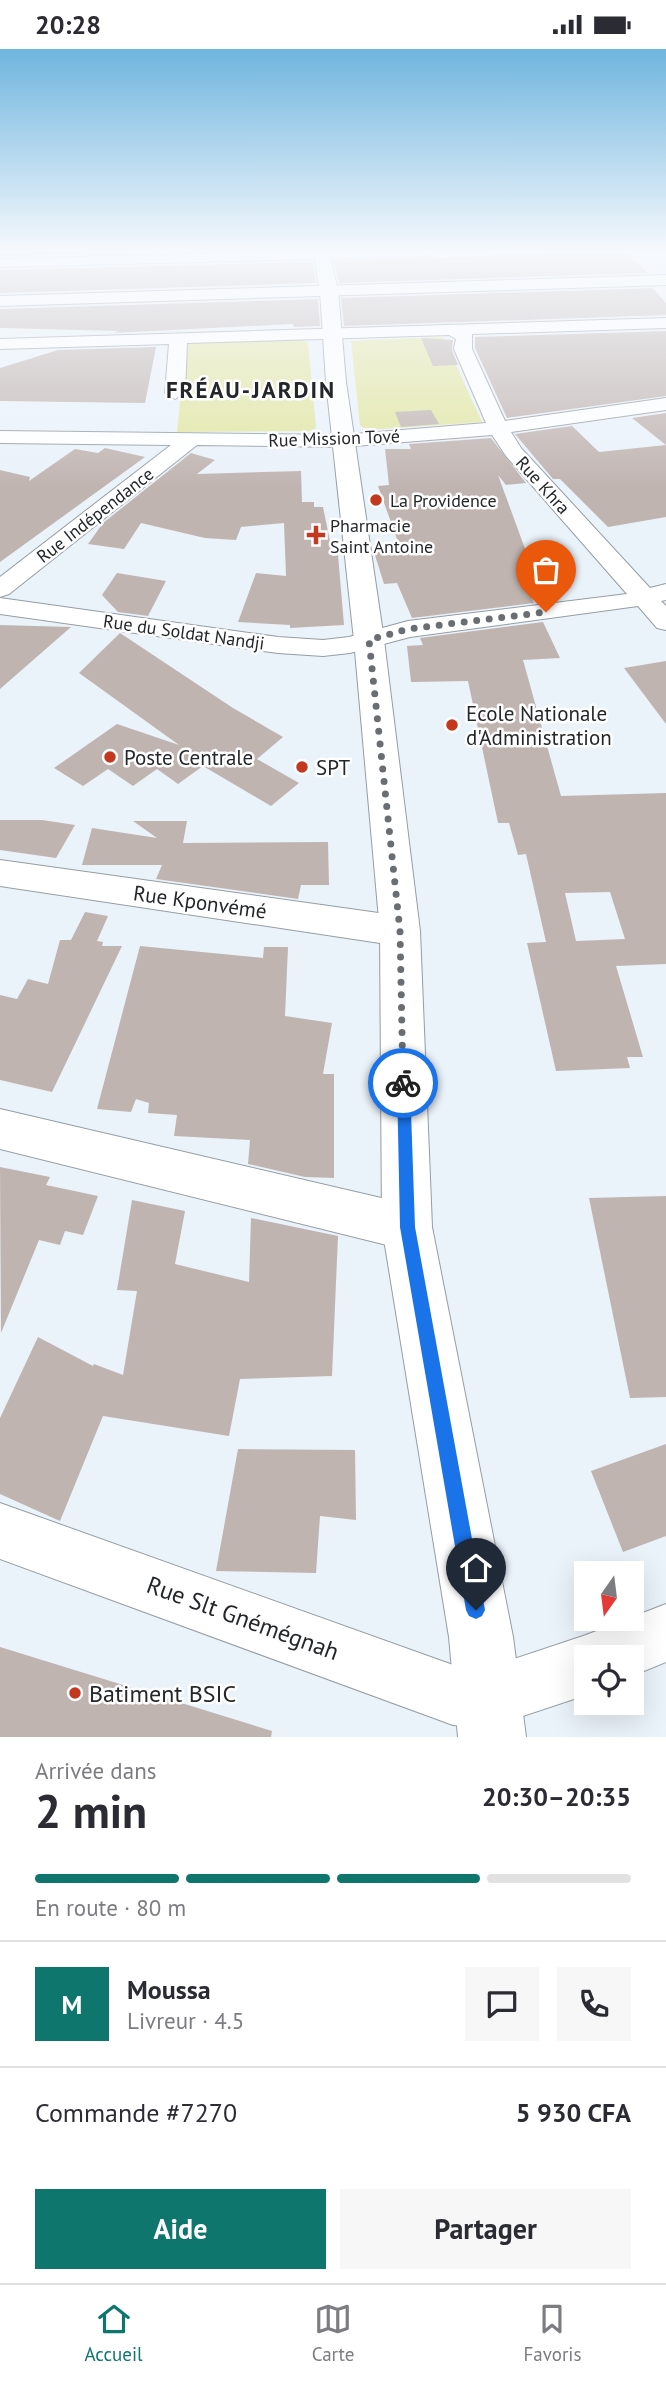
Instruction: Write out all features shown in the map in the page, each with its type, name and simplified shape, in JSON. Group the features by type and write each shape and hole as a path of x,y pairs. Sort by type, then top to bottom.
{"main road":[{"path":"333,331 342,441 369,640 400,931 407,1227 481,1637 489,1717"}],"street":[{"path":"0,359 41,343 54,331"},
{"path":"0,344 430,331"},
{"name":"Rue Khra","path":"454,331 465,337 463,349 498,428 513,452 656,596 666,622"},
{"path":"175,393 178,339"},
{"name":"Rue Mission Tové","path":"0,437 342,441 498,428 666,404"},
{"name":"Rue Indépendance","path":"0,589 191,440"},
{"name":"Rue du Soldat Nandji","path":"0,605 278,645 323,648 369,640 408,629 656,596"},
{"name":"Rue Kponvémé","path":"0,873 400,931"},
{"path":"0,1129 407,1227"},
{"name":"Rue Slt Gnémégnah","path":"0,1531 453,1695 489,1717"},
{"path":"636,1645 666,1633"},
{"path":"489,1717 574,1671"}],"green space":[{"path":"443,337 482,422 367,430 360,425 351,341"},
{"path":"301,340 308,343 316,428 309,431 177,432 186,344"}],"building":[{"path":"110,331 158,331 113,333 119,331"},
{"path":"666,331 666,396 507,418 475,348 475,337"},
{"path":"421,338 453,340 452,350 458,365 433,366"},
{"path":"156,347 145,403 0,401 0,368 58,350"},
{"path":"431,410 439,424 401,427 395,412"},
{"path":"666,413 666,445 632,418"},
{"path":"572,426 599,452 666,445 666,517 608,527 560,479 553,479 515,434"},
{"path":"491,438 526,483 506,485 498,475 542,595 530,595 534,603 412,618 397,583 384,584 374,552 401,550 378,486 389,485 385,449 411,449 409,444"},
{"path":"105,448 145,457 0,562 0,470 30,477 29,481 75,449 98,453"},
{"path":"191,453 215,460 197,474 301,471 302,502 314,502 314,507 323,507 333,556 338,555 344,625 290,628 290,625 238,622 256,573 286,576 284,523 241,527 236,540 205,538 141,523 124,549 88,544 103,523"},
{"path":"117,573 166,581 148,616 118,612 102,595"},
{"path":"543,622 560,658 523,660 561,796 666,793 666,964 616,966 643,1057 627,1057 630,1068 556,1071 527,943 546,942 526,854 518,855 509,823 498,823 468,681 411,682 407,646 423,645 420,638","holes":["610,892 625,939 576,941 565,893"]},
{"path":"0,625 71,627 0,689"},
{"path":"120,633 233,708 283,737 257,759 299,783 271,806 203,766 178,784 157,769 133,786 108,769 83,786 54,768 117,724 179,745 79,673"},
{"path":"666,661 666,724 624,668"},
{"path":"0,820 42,820 75,825 56,858 0,850"},
{"path":"133,821 187,821 183,843 328,842 329,885 301,885 298,899 156,879 162,865 82,865 92,828 157,838"},
{"path":"85,912 108,916 97,941 103,942 102,946 122,946 52,1092 0,1080 0,995 17,999 28,979 48,984 60,940 71,940"},
{"path":"140,946 263,958 264,947 288,947 285,1016 332,1023 323,1074 334,1074 334,1178 305,1177 248,1164 250,1140 174,1136 177,1115 148,1113 149,1103 136,1099 131,1112 97,1109"},
{"path":"0,1167 50,1177 46,1185 98,1196 83,1235 65,1231 60,1245 39,1240 1,1333"},
{"path":"666,1196 666,1397 630,1398 589,1198"},
{"path":"132,1200 185,1211 175,1264 249,1282 251,1218 338,1236 332,1376 240,1379 229,1436 103,1416 60,1521 0,1494 0,1418 38,1337 93,1366 94,1364 123,1375 137,1291 117,1290"},
{"path":"666,1444 666,1536 623,1552 591,1471"},
{"path":"238,1449 355,1450 356,1520 320,1516 316,1573 216,1571"},
{"name":"Batiment BSIC","path":"0,1647 272,1731 271,1737 0,1737"}],"way so far":[{"path":"403,1083 400,931 369,640 408,629 546,612"}],"place":[{"name":"La Providence","path":"376,500"},
{"name":"Pharmacie Saint Antoine","path":"316,535"},
{"name":"Ecole Nationale d'Administration","path":"452,725"},
{"name":"Poste Centrale","path":"110,757"},
{"name":"SPT","path":"302,767"},
{"name":"Batiment BSIC","path":"75,1693"}],"district":[{"name":"FRÉAU-JARDIN","path":"251,389"}],"route":[{"path":"403,1083 407,1227 476,1610"}]}
